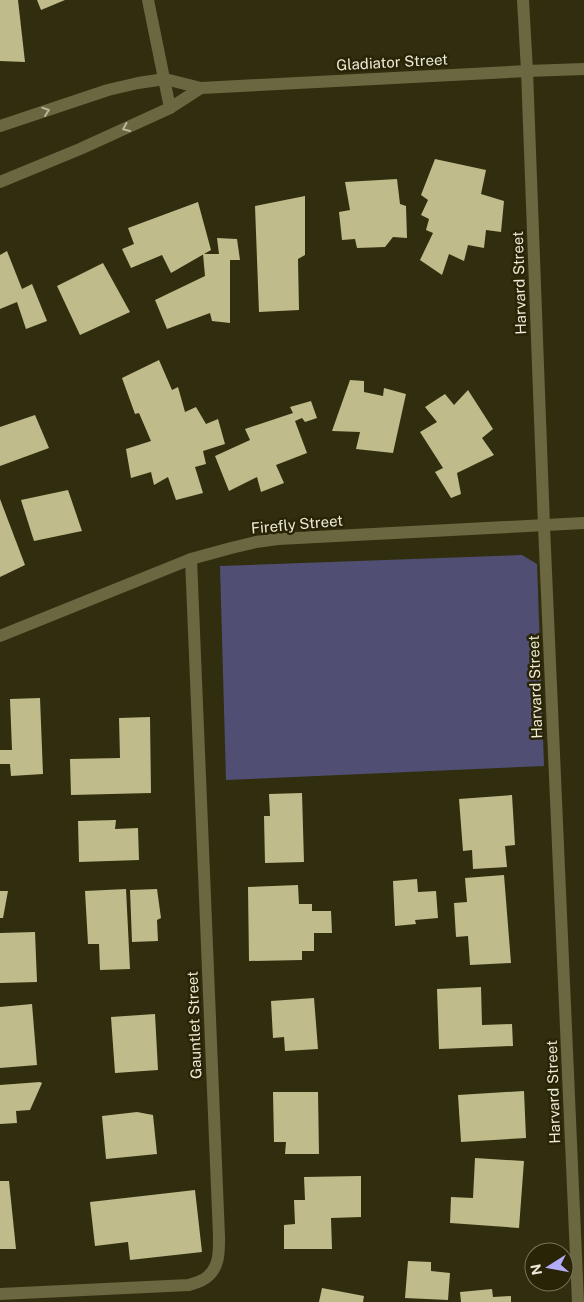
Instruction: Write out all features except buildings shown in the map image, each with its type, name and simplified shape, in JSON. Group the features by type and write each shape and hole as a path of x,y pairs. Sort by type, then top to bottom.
{"street":[{"path":"148,0 170,108"},
{"name":"Harvard Street","path":"523,0 578,1302"},
{"name":"Gladiator Street","path":"0,126 108,90 165,79 201,88 584,69"},
{"name":"Gladiator Street","path":"0,182 80,149 170,108 201,88"},
{"name":"Firefly Street","path":"0,636 191,559 256,542 278,539 584,523"},
{"name":"Gauntlet Street","path":"0,1294 189,1285 207,1277 216,1266 219,1236 191,559"}],"shaded area":[{"path":"522,555 537,564 544,766 226,780 220,566"}]}
